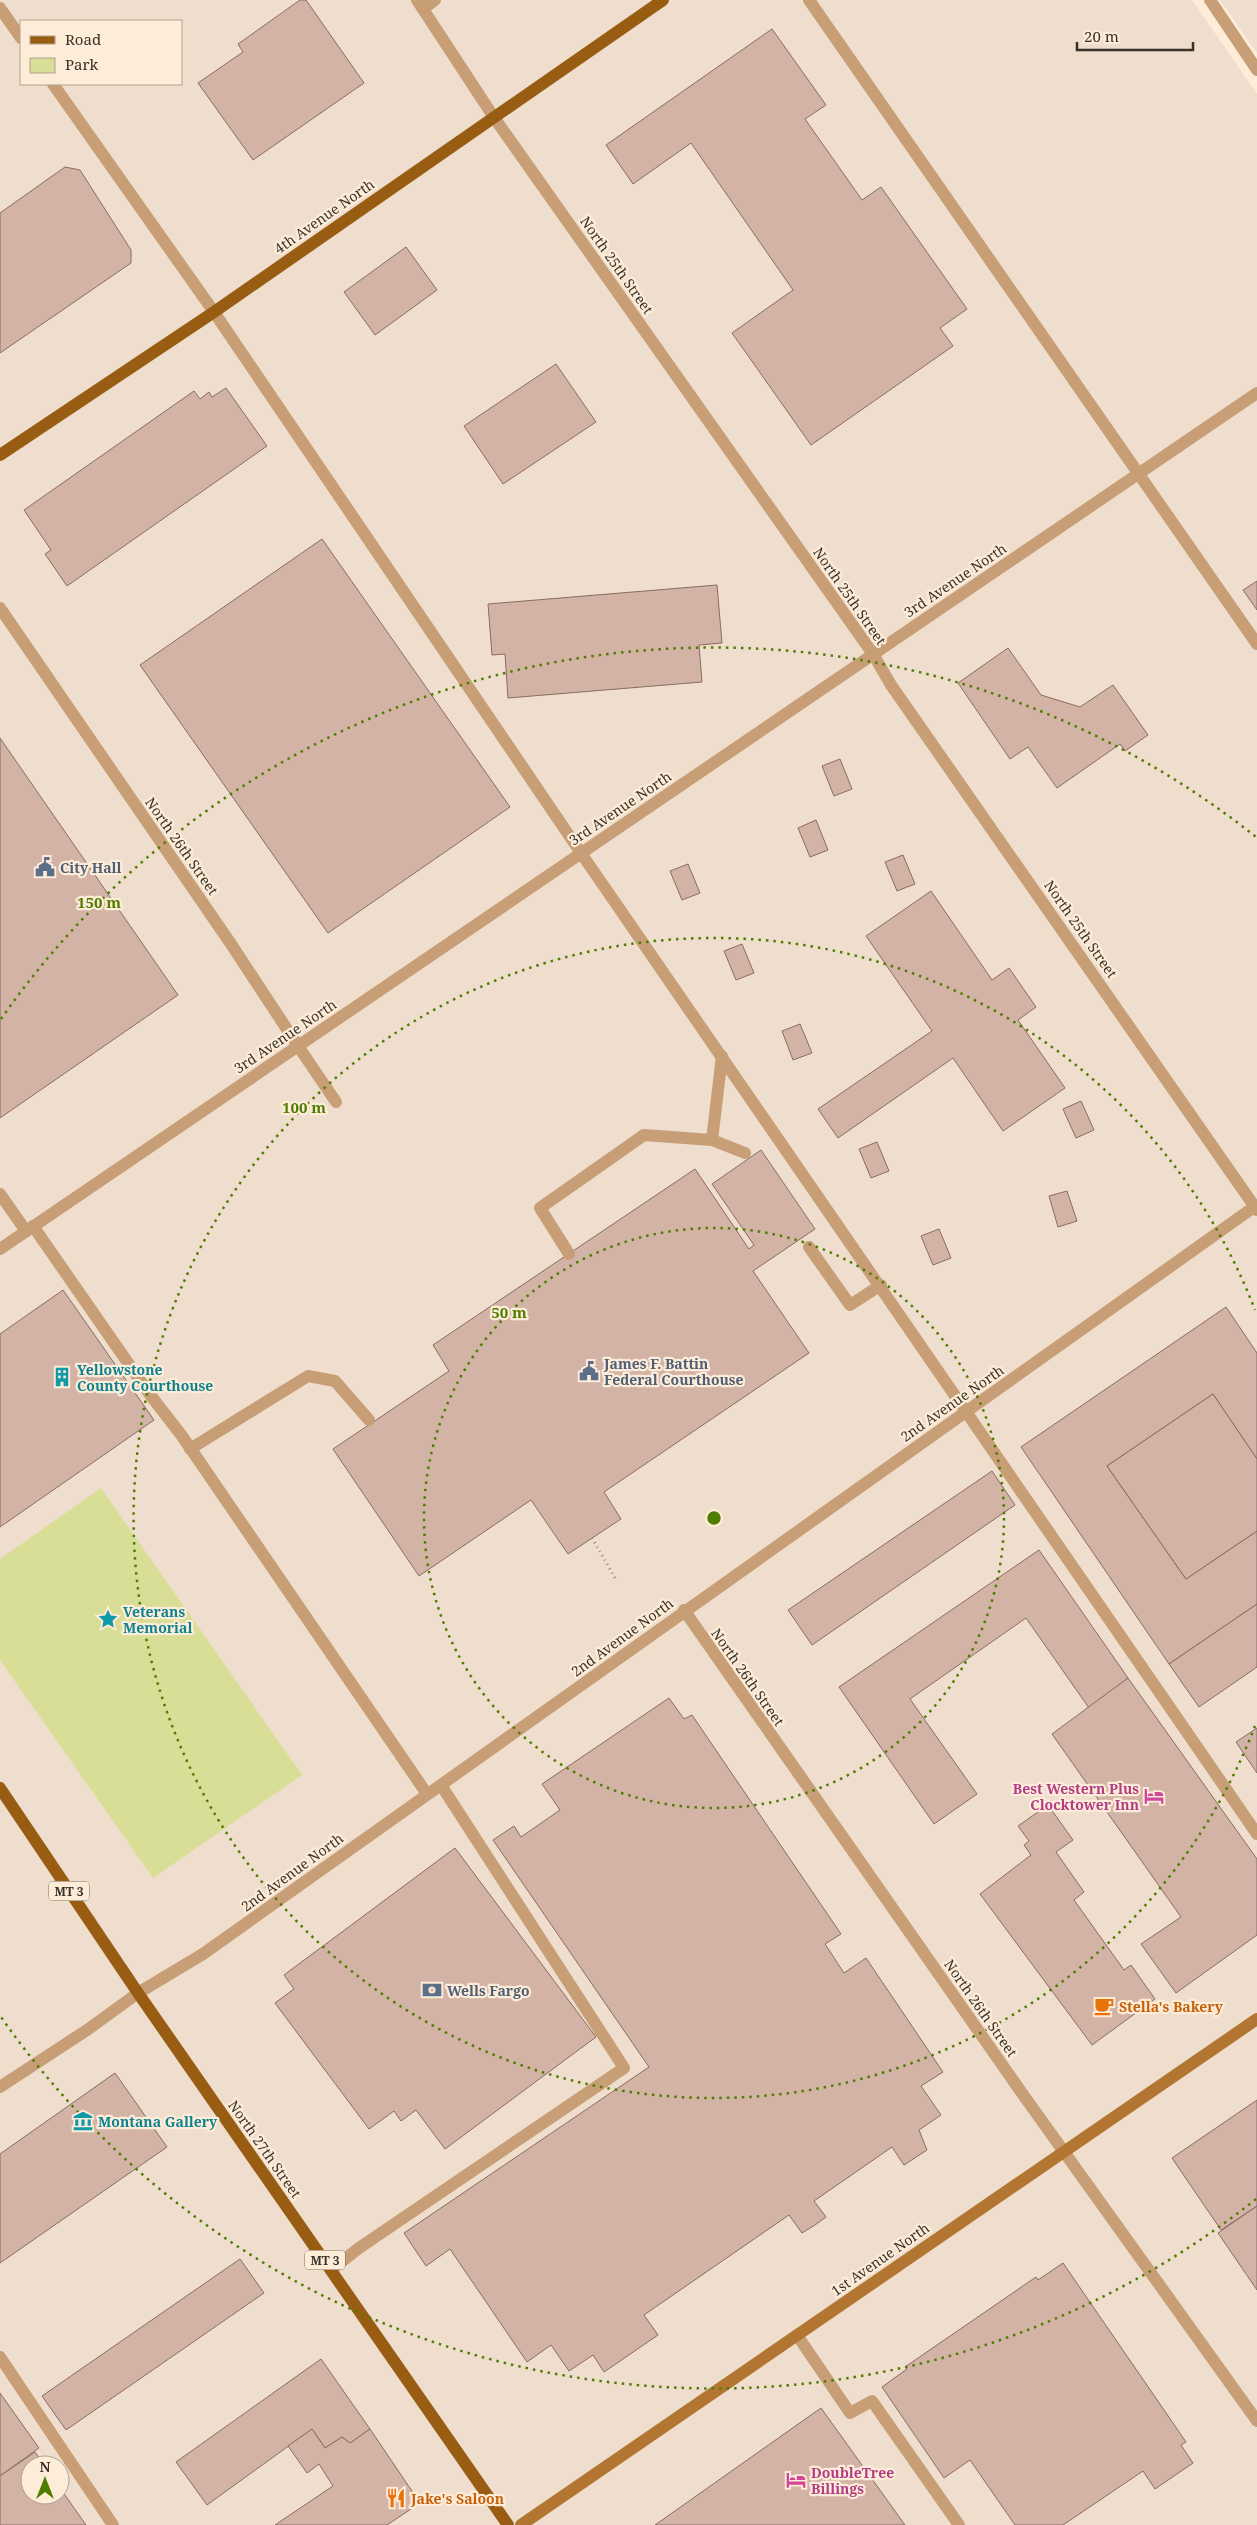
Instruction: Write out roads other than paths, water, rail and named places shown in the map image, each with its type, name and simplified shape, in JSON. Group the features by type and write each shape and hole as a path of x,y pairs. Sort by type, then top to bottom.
{"main road":[{"name":"4th Avenue North","path":"0,455 214,312 493,116 663,0"},
{"name":"North 27th Street","path":"0,1788 138,1993 508,2525"},
{"name":"1st Avenue North","path":"521,2525 1257,2019"}],"street":[{"path":"420,5 435,0"},
{"path":"809,0 1257,644"},
{"path":"1210,0 1257,70"},
{"name":"North 25th Street","path":"420,5 493,116 873,654 891,685 1256,1207"},
{"path":"0,8 20,37"},
{"path":"54,85 214,312 581,853 967,1410 1257,1834"},
{"name":"3rd Avenue North","path":"0,1249 1257,393"},
{"name":"North 26th Street","path":"0,608 231,944 336,1102"},
{"path":"712,1140 722,1056"},
{"path":"569,1254 540,1208 644,1135 712,1140 745,1153"},
{"path":"0,1194 30,1229 190,1449 427,1794"},
{"name":"2nd Avenue North","path":"0,2086 87,2030 138,1993 203,1954 684,1610 1256,1207"},
{"path":"809,1247 850,1305 880,1285"},
{"path":"190,1449 308,1376 335,1381 369,1420"},
{"name":"North 26th Street","path":"684,1610 1064,2151 1257,2420"},
{"path":"332,2270 359,2248 624,2068 441,1784"},
{"path":"797,2335 850,2413 872,2401 959,2525"},
{"path":"0,2357 113,2525"}],"place":[{"name":"City Hall","path":"45,867"},
{"name":"James F. Battin Federal Courthouse","path":"589,1371"},
{"name":"Yellowstone County Courthouse","path":"62,1377"},
{"name":"Veterans Memorial","path":"108,1619"},
{"name":"Best Western Plus Clocktower Inn","path":"1154,1796"},
{"name":"Wells Fargo","path":"432,1990"},
{"name":"Stella's Bakery","path":"1104,2006"},
{"name":"Montana Gallery","path":"83,2121"},
{"name":"DoubleTree Billings","path":"796,2480"},
{"name":"Jake's Saloon","path":"396,2498"}]}
